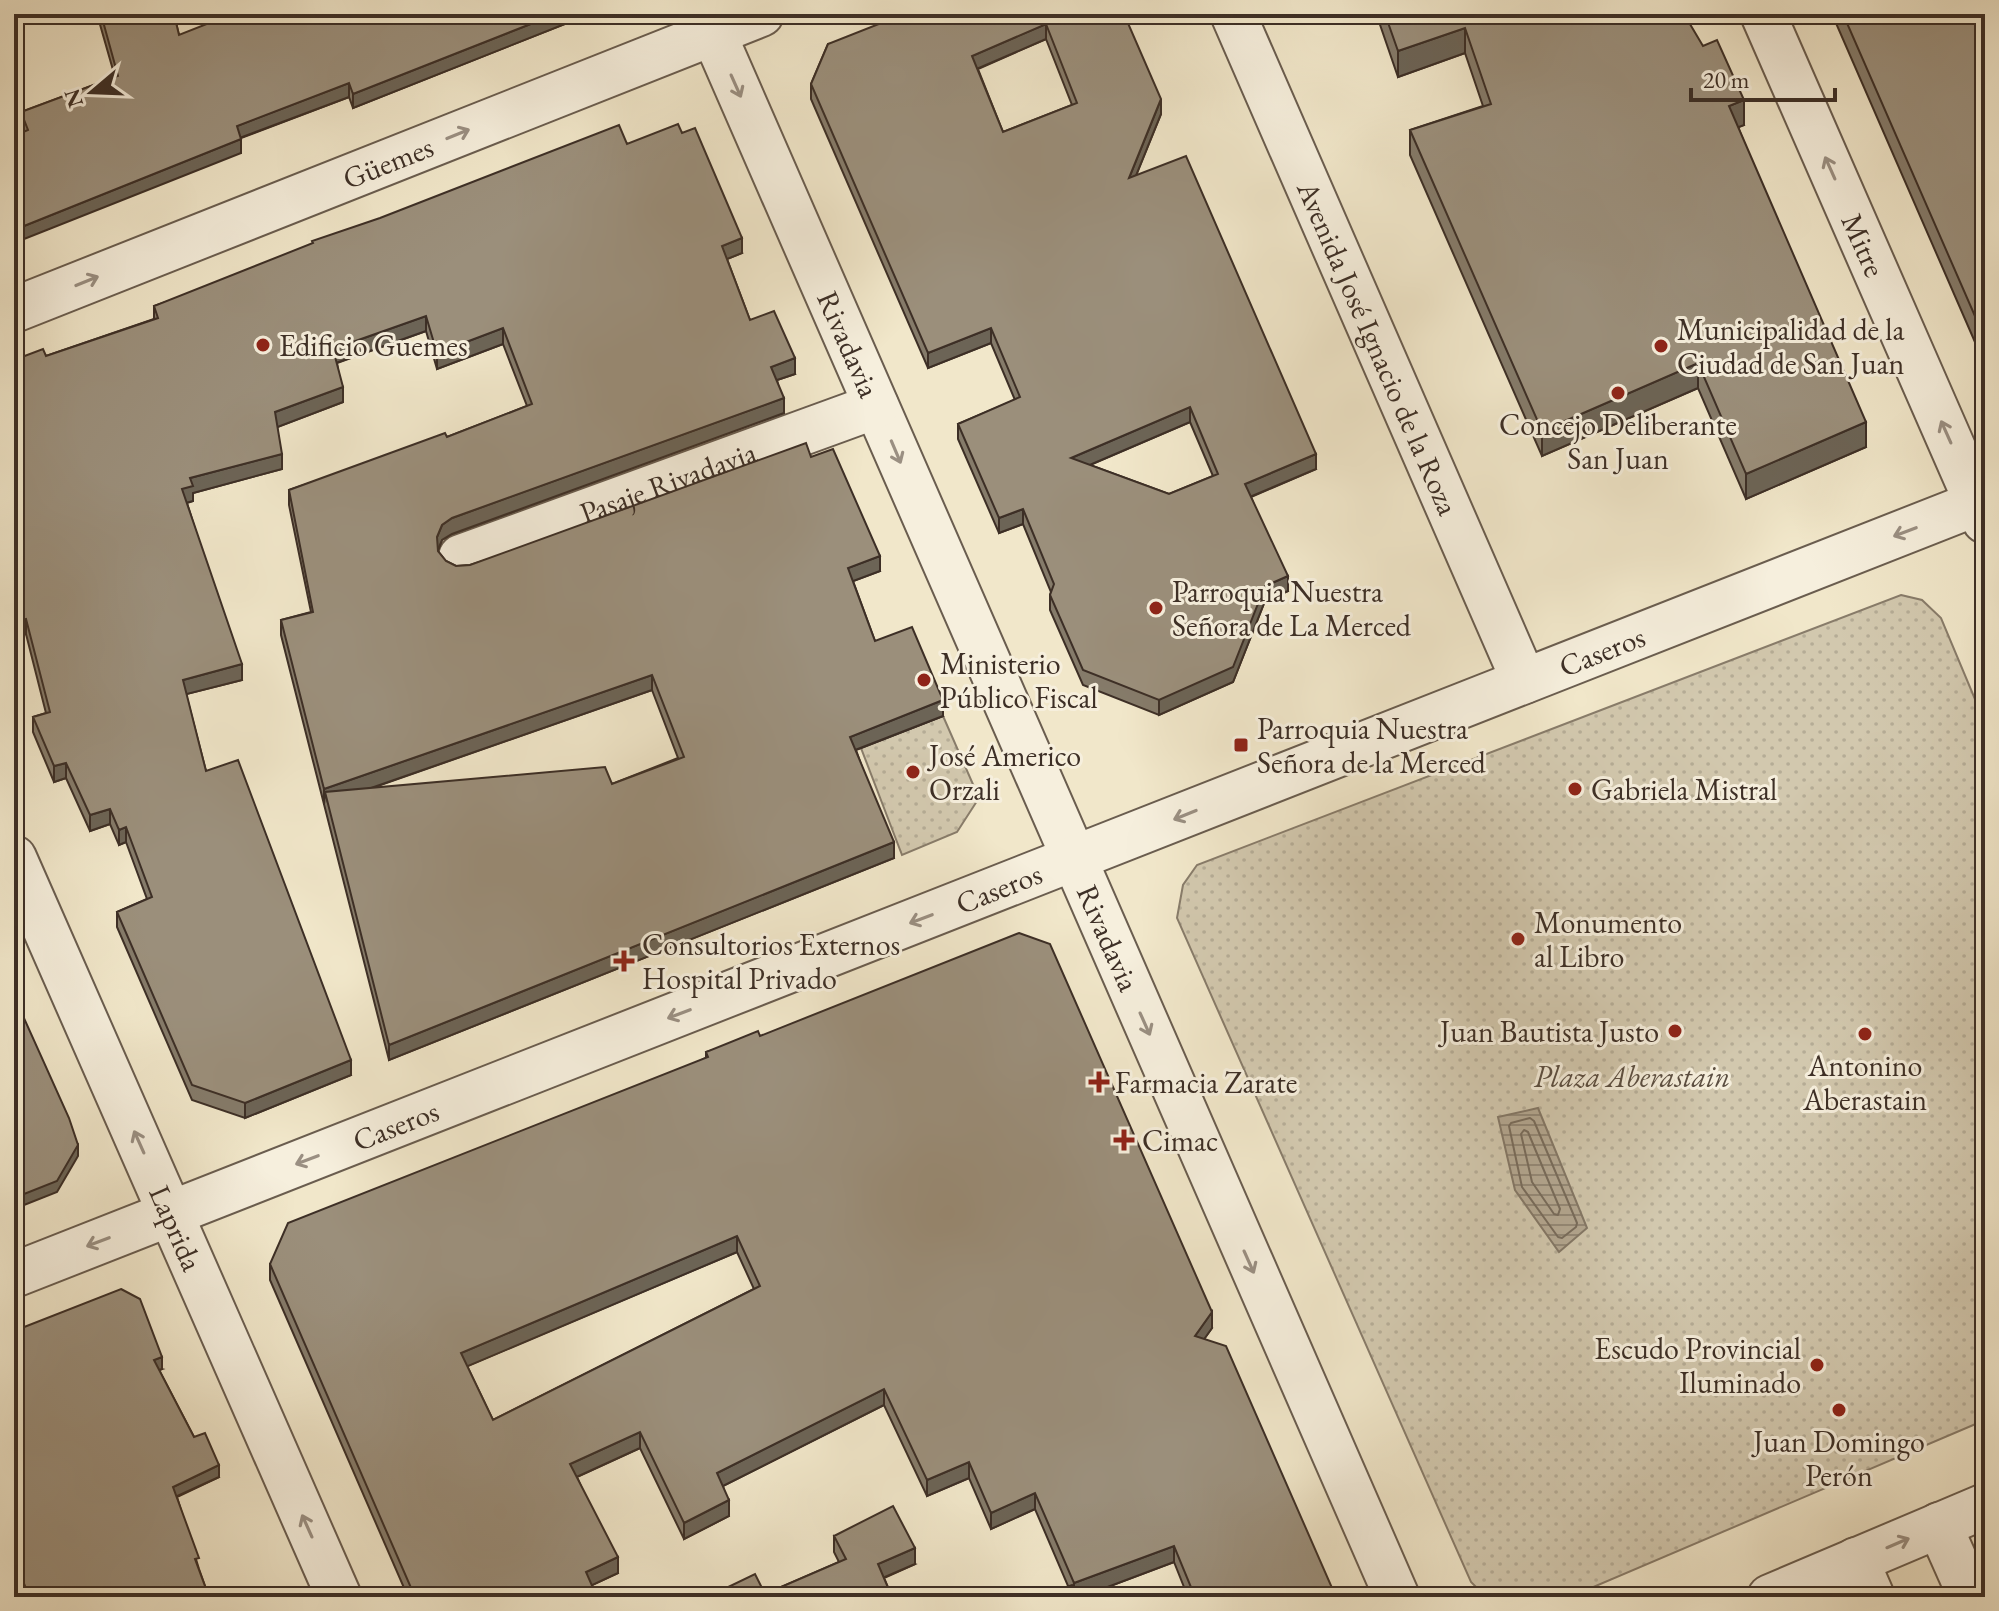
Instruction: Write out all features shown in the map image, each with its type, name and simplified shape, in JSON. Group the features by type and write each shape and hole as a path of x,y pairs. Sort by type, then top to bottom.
{"street":[{"name":"Güemes","path":"14,310 709,24 761,14"},
{"name":"Avenida José Ignacio de la Roza","path":"1233,14 1524,681"},
{"name":"Mitre","path":"1763,14 1982,508"},
{"name":"Rivadavia","path":"709,24 1397,1597"},
{"name":"Pasaje Rivadavia","path":"461,557 876,406"},
{"name":"Caseros","path":"14,1275 1524,681 1982,508"},
{"name":"Laprida","path":"14,858 339,1597"},
{"path":"1770,1597 1864,1579 1939,1525 1985,1506"},
{"path":"1939,1525 1971,1597"}],"green space":[{"name":"Plaza Aberastain","path":"1901,595 1922,600 1941,618 1985,723 1985,1420 1570,1597 1486,1597 1471,1582 1177,918 1183,885 1197,865"},
{"path":"943,716 979,798 957,832 902,855 861,748"}],"water":[{"path":"1538,1108 1587,1228 1559,1252 1515,1190 1498,1117"}],"building":[{"path":"101,14 174,14 179,35 232,14 556,14 353,94 349,83 237,126 241,139 14,230 14,136 28,130 21,112 118,76"},
{"path":"904,14 1124,14 1161,99 1129,178 1186,156 1316,454 1245,484 1288,576 1265,586 1233,667 1159,700 1083,670 1050,595 1054,584 1023,509 999,518 958,424 1020,397 991,328 928,353 811,84 828,44","holes":["1046,24 1077,103 1003,132 972,56","1190,407 1218,474 1169,494 1071,458"]},
{"path":"1385,14 1684,14 1703,46 1717,40 1744,100 1729,106 1866,422 1746,474 1698,363 1542,431 1410,130 1491,104 1465,28 1398,51"},
{"path":"1843,14 1921,14 1923,18 1934,14 1985,14 1985,339"},
{"path":"678,124 682,133 695,128 742,238 722,246 750,320 774,311 795,358 771,367 784,398 452,518 442,525 437,537 438,551 446,561 456,566 470,565 806,443 811,457 833,449 880,556 848,568 875,641 912,627 943,700 850,737 894,842 389,1045 325,792 605,767 612,784 684,757 652,675 324,789 281,620 313,612 289,490 445,433 447,437 532,404 503,328 437,353 426,316 333,349 343,387 275,412 282,454 190,478 193,486 182,489 242,664 183,680 206,771 238,760 351,1060 245,1103 192,1085 117,912 152,897 126,827 119,830 110,809 90,815 66,763 54,766 33,717 50,712 26,619 14,622 14,360 43,349 46,356 158,318 154,306 312,241 380,218 619,125 627,144"},
{"path":"1019,933 1050,944 1212,1312 1195,1336 1226,1346 1336,1597 1195,1597 1174,1546 1074,1583 1035,1493 991,1513 969,1462 927,1480 884,1389 717,1473 729,1500 684,1523 640,1432 570,1464 618,1557 586,1572 597,1597 415,1597 270,1264 288,1223 708,1057 706,1052 758,1031 760,1036","holes":["737,1236 760,1286 493,1420 461,1353"]},
{"path":"14,996 78,1145 57,1181 14,1198"},
{"path":"121,1289 140,1299 162,1357 154,1360 194,1437 205,1433 219,1465 173,1487 199,1558 195,1559 209,1597 29,1597 14,1556 14,1331"},
{"path":"893,1506 915,1548 878,1564 892,1597 726,1597 722,1590 755,1574 765,1594 846,1559 834,1536"},
{"path":"1072,1585 1076,1597 1039,1597"}],"place":[{"name":"Edificio Guemes","path":"263,345"},
{"name":"Municipalidad de la Ciudad de San Juan","path":"1661,346"},
{"name":"Concejo Deliberante San Juan","path":"1618,393"},
{"name":"Parroquia Nuestra Señora de La Merced","path":"1156,608"},
{"name":"Ministerio Público Fiscal","path":"924,680"},
{"name":"Parroquia Nuestra Señora de la Merced","path":"1241,745"},
{"name":"José Americo Orzali","path":"913,772"},
{"name":"Gabriela Mistral","path":"1575,789"},
{"name":"Monumento al Libro","path":"1518,939"},
{"name":"Consultorios Externos Hospital Privado","path":"624,961"},
{"name":"Juan Bautista Justo","path":"1675,1031"},
{"name":"Antonino Aberastain","path":"1865,1034"},
{"name":"Farmacia Zarate","path":"1099,1082"},
{"name":"Cimac","path":"1124,1140"},
{"name":"Escudo Provincial Iluminado","path":"1817,1365"},
{"name":"Juan Domingo Perón","path":"1839,1410"}]}
